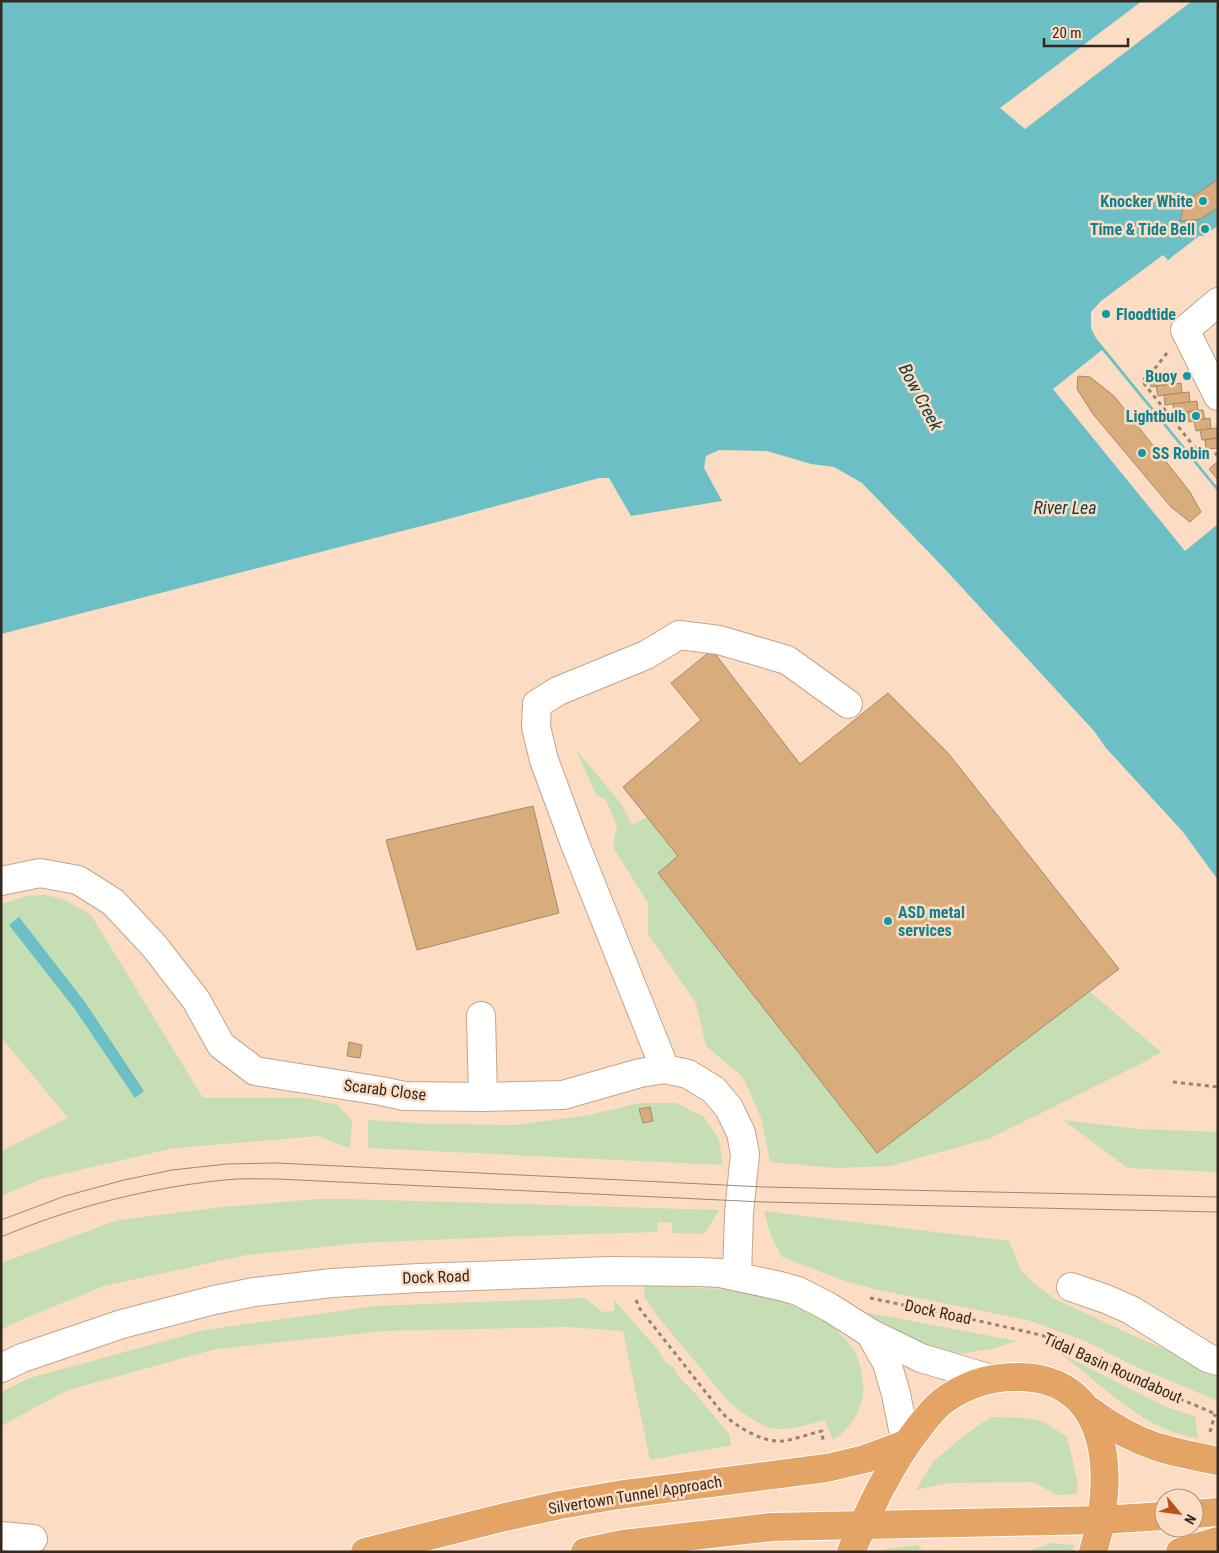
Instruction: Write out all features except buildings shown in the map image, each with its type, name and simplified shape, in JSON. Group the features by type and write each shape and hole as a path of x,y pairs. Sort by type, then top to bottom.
{"highway":[{"path":"851,1552 874,1501 906,1444 926,1419 941,1403 957,1392 998,1377 1040,1379 1068,1391 1105,1422 1130,1435 1157,1446 1218,1461"},
{"path":"1089,1410 1098,1431 1104,1461 1105,1492 1098,1536 1093,1552"},
{"name":"Silvertown Tunnel Approach","path":"365,1552 560,1505 618,1495 826,1468 865,1459 906,1444"},
{"path":"1204,1513 1218,1512"},
{"path":"585,1552 623,1544 693,1544 772,1527 1101,1520 1154,1517"},
{"path":"1180,1552 1218,1540"}],"street":[{"path":"1218,302 1185,330 1218,396"},
{"path":"665,1069 575,844 544,760 536,727 537,704 558,691 646,655 679,635 719,640 787,660 848,704"},
{"name":"Scarab Close","path":"1,881 40,873 78,880 113,902 156,947 196,1000 221,1045 255,1071 404,1096 482,1097 563,1095 640,1073 665,1069 688,1074 714,1090 729,1108 741,1133 745,1154 739,1213 737,1276"},
{"path":"481,1016 482,1097"},
{"name":"Dock Road","path":"1,1368 22,1358 122,1324 214,1300 278,1289 376,1280 610,1271 720,1273 798,1291 829,1307 870,1333 921,1358 991,1379"},
{"path":"1070,1287 1132,1310 1208,1358 1218,1361"},
{"path":"870,1333 886,1364 896,1394 906,1444"},
{"path":"1,1536 34,1539"}],"path":[{"path":"1185,330 1157,366 1142,381 1196,449 1208,454 1218,454"},
{"path":"1173,1082 1218,1087"},
{"name":"Dock Road","path":"867,1298 1009,1327"},
{"path":"640,1309 723,1414 737,1426 773,1441 784,1441 822,1431 823,1444"},
{"name":"Tidal Basin Roundabout","path":"1009,1327 1063,1342 1136,1380 1217,1415"},
{"path":"1209,1433 1217,1415"}],"green space":[{"path":"576,750 620,802 632,825 647,817 678,856 658,873 877,1152 1089,991 1161,1052 991,1138 890,1166 835,1168 770,1162 761,1118 743,1077 706,1046 696,1003 648,934 648,903 613,847 617,826 606,800 596,795"},
{"path":"46,895 65,900 91,915 203,1098 307,1098 338,1105 352,1121 350,1149 319,1136 174,1148 41,1179 1,1196 1,1151 68,1118 1,1037 1,904 27,896"},
{"path":"640,1103 676,1103 704,1117 719,1139 723,1165 368,1148 368,1120 431,1124 516,1125 589,1115"},
{"path":"1063,1120 1138,1129 1218,1132 1218,1172 1128,1168"},
{"path":"318,1199 719,1210 704,1234 672,1233 672,1223 658,1222 657,1232 359,1243 246,1255 104,1286 18,1321 1,1330 1,1263 118,1220 224,1207"},
{"path":"764,1211 1009,1241 1021,1271 1055,1299 1218,1372 1218,1401 1130,1364 1085,1341 1031,1321 874,1289 842,1280 782,1257 771,1236"},
{"path":"645,1285 724,1289 748,1293 783,1302 816,1316 844,1337 858,1358 863,1391 860,1408 856,1416 846,1430 833,1440 825,1420 798,1427 778,1429 767,1427 749,1417 728,1401 658,1317 644,1296"},
{"path":"585,1298 602,1312 614,1311 614,1300 659,1351 665,1362 674,1368 678,1376 729,1434 731,1445 650,1460 623,1331 567,1327 383,1331 216,1349 68,1390 1,1426 1,1392 30,1378 205,1330 375,1306"},
{"path":"864,1312 1017,1341 991,1349 952,1355 894,1335"},
{"path":"1058,1352 1166,1407 1195,1416 1198,1438 1179,1434 1145,1419 1115,1398"},
{"path":"991,1417 1023,1418 1044,1422 1067,1437 1077,1480 1077,1494 1056,1495 1034,1482 948,1483 916,1490 934,1461 966,1434"},
{"path":"1051,1543 1074,1545 1072,1552 1027,1552"},
{"path":"917,1545 924,1552 885,1552 886,1549"}],"water":[{"path":"1,1 1218,1 1218,226 1203,236 1199,236 1168,260 1163,255 1101,301 1091,312 1091,328 1096,338 1218,488 1218,880 1183,832 1106,748 1094,731 943,567 862,483 834,467 811,464 767,451 719,450 706,456 704,468 722,501 631,516 609,478 599,478 441,521 1,634"},
{"path":"19,917 85,1002 144,1091 135,1098 74,1008 9,925"}],"pier":[{"path":"1142,1 1192,1 1025,129 1000,108"},
{"path":"1102,350 1218,492 1218,524 1185,551 1053,389"}],"tram line":[{"path":"1,1220 65,1196 124,1180 172,1170 227,1164 277,1163 764,1187 1218,1197"},
{"path":"1,1237 28,1226 110,1200 167,1188 243,1179 277,1179 763,1202 1218,1212"}],"place":[{"name":"Knocker White","path":"1203,201"},
{"name":"Time & Tide Bell","path":"1205,229"},
{"name":"Floodtide","path":"1106,314"},
{"name":"Buoy","path":"1187,376"},
{"name":"Lightbulb","path":"1196,416"},
{"name":"SS Robin","path":"1142,453"},
{"name":"ASD metal services","path":"888,921"}],"water label":[{"name":"Bow Creek","path":"921,397"},
{"name":"River Lea","path":"1065,507"}]}
